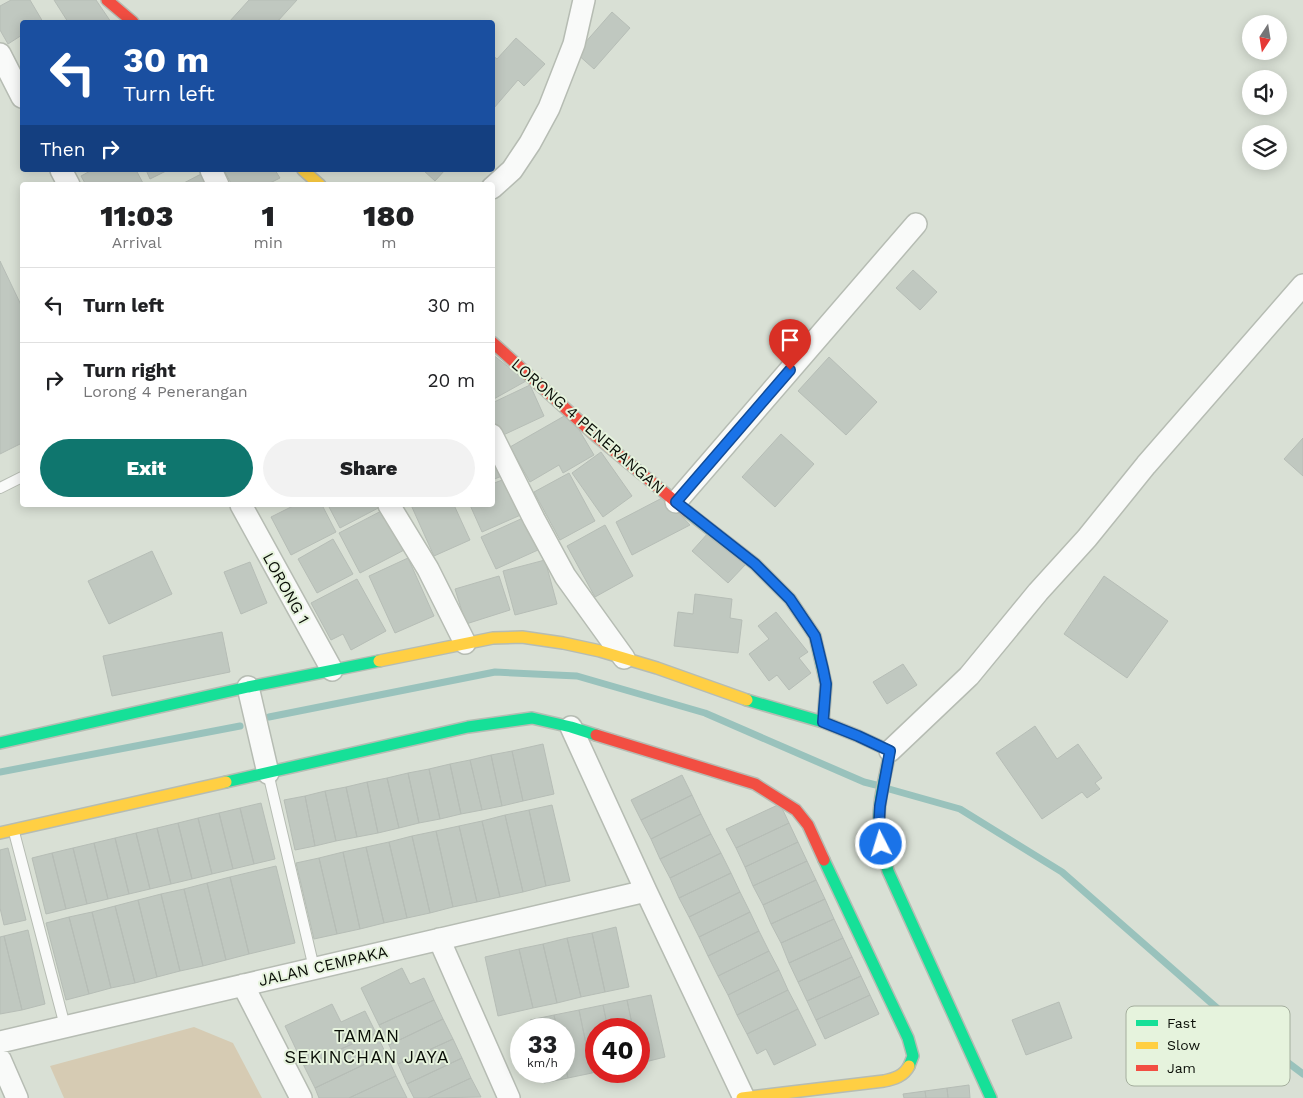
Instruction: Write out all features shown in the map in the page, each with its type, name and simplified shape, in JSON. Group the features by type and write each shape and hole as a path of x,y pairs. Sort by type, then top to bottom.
{"street":[{"path":"107,0 131,20"},
{"path":"495,185 512,170 530,143 549,108 574,44 584,0"},
{"path":"0,54 20,92"},
{"path":"305,172 317,182"},
{"path":"676,502 916,224"},
{"path":"991,1098 888,871 881,844 879,824 880,806 890,751 969,676 1038,592 1087,538 1146,465 1303,284"},
{"name":"LORONG 4 PENERANGAN","path":"495,345 596,436 755,564 790,599 815,636 826,684 823,722"},
{"path":"495,441 565,576 624,658"},
{"name":"LORONG 1","path":"242,507 332,670"},
{"path":"390,507 428,569 465,643"},
{"path":"0,743 248,687 465,643 494,638 522,637 600,651 666,671 731,695 823,722 890,751"},
{"path":"248,687 268,773"},
{"path":"0,833 468,727 532,718 571,727 755,784 796,810 808,825 908,1038 913,1056 907,1070 897,1078 884,1081 802,1094 743,1098 571,727"},
{"name":"JALAN CEMPAKA","path":"0,1042 646,891"},
{"path":"439,939 509,1098"},
{"path":"243,985 301,1098"},
{"path":"0,1059 17,1098"}],"lane":[{"path":"0,488 20,478"},
{"path":"268,773 314,968"},
{"path":"14,829 65,1026"}],"shaded area":[{"path":"194,1027 233,1043 262,1098 64,1098 50,1066"}],"building":[{"path":"11,0 30,0 42,20 20,20 20,36 8,44 0,30 0,6"},
{"path":"54,0 96,0 110,20 67,20"},
{"path":"249,0 297,0 279,20 231,20"},
{"path":"612,12 630,28 594,69 576,53"},
{"path":"516,38 545,64 524,86 518,80 495,107 495,57 497,59"},
{"path":"88,172 137,172 142,182 84,182 81,176"},
{"path":"147,172 164,172 150,179"},
{"path":"225,172 276,172 280,178 272,182 230,182"},
{"path":"425,172 443,172 435,181"},
{"path":"203,173 208,182 186,182"},
{"path":"0,261 20,303 20,444 0,454"},
{"path":"913,270 937,292 920,310 896,288"},
{"path":"495,356 526,381 495,398"},
{"path":"829,357 877,402 846,435 798,391"},
{"path":"530,385 544,416 499,437 495,430 495,402"},
{"path":"566,415 575,423 594,455 563,473 559,465 530,482 510,447"},
{"path":"781,434 814,464 775,507 742,477"},
{"path":"1303,438 1303,476 1284,459"},
{"path":"601,452 632,496 603,517 572,473"},
{"path":"495,463 502,476 495,479"},
{"path":"569,473 595,521 560,540 534,492"},
{"path":"507,478 523,514 482,532 471,507 495,507 495,483"},
{"path":"664,497 690,525 632,555 616,522"},
{"path":"291,507 323,507 336,532 291,555 271,517"},
{"path":"329,507 380,507 340,528"},
{"path":"412,507 455,507 470,540 434,556"},
{"path":"387,508 408,548 360,573 339,533"},
{"path":"523,518 538,550 496,569 481,537"},
{"path":"605,525 633,576 595,597 567,546"},
{"path":"709,532 746,564 728,583 692,551"},
{"path":"333,539 353,574 317,593 298,559"},
{"path":"152,551 172,594 109,624 88,581"},
{"path":"408,558 434,616 395,633 369,576"},
{"path":"545,560 557,604 515,615 503,571"},
{"path":"250,562 267,603 241,614 224,572"},
{"path":"499,576 510,610 466,624 455,589"},
{"path":"1104,576 1168,621 1127,678 1064,634"},
{"path":"357,579 386,631 351,650 343,634 331,640 311,603"},
{"path":"695,594 732,599 730,618 742,620 738,653 674,646 678,612 693,614"},
{"path":"776,612 808,652 799,658 811,673 789,690 777,675 769,681 749,654 769,639 758,626"},
{"path":"222,632 230,672 112,696 103,656"},
{"path":"903,664 917,685 887,704 873,682"},
{"path":"1035,726 1057,759 1078,744 1102,778 1095,783 1100,789 1087,798 1082,792 1042,819 996,753"},
{"path":"543,744 554,794 523,801 512,751"},
{"path":"512,751 523,801 502,806 491,755"},
{"path":"491,755 502,806 482,810 470,760"},
{"path":"470,760 482,810 461,814 450,764"},
{"path":"450,764 461,814 440,819 429,769"},
{"path":"429,769 440,819 419,823 408,773"},
{"path":"408,773 419,823 399,828 387,778"},
{"path":"682,775 692,795 641,820 631,800"},
{"path":"387,778 399,828 378,833 367,782"},
{"path":"367,782 378,833 357,837 346,787"},
{"path":"346,787 357,837 336,841 325,791"},
{"path":"325,791 336,841 315,846 305,796"},
{"path":"692,795 701,814 651,839 641,820"},
{"path":"305,796 315,846 295,850 284,800"},
{"path":"261,803 275,859 254,864 240,808"},
{"path":"780,804 789,823 736,848 726,829"},
{"path":"552,805 570,881 546,886 529,810"},
{"path":"240,808 254,864 233,869 219,813"},
{"path":"529,810 546,886 523,892 505,815"},
{"path":"219,813 233,869 212,874 198,818"},
{"path":"701,814 711,834 660,859 651,839"},
{"path":"505,815 523,892 500,897 482,821"},
{"path":"198,818 212,874 192,879 178,823"},
{"path":"482,821 500,897 477,902 459,826"},
{"path":"178,823 192,879 171,884 157,828"},
{"path":"789,823 798,842 745,867 736,848"},
{"path":"459,826 477,902 453,907 436,831"},
{"path":"157,828 171,884 150,889 136,833"},
{"path":"436,831 453,907 430,913 412,836"},
{"path":"136,833 150,889 129,894 115,838"},
{"path":"711,834 721,853 670,878 660,859"},
{"path":"412,836 430,913 407,918 389,842"},
{"path":"115,838 129,894 108,899 94,843"},
{"path":"389,842 407,918 384,923 366,847"},
{"path":"798,842 807,861 753,886 745,867"},
{"path":"94,843 108,899 87,904 73,848"},
{"path":"366,847 384,923 360,929 343,852"},
{"path":"8,848 26,920 4,925 0,908 0,850"},
{"path":"73,848 87,904 66,909 52,853"},
{"path":"343,852 360,929 337,934 319,858"},
{"path":"52,853 66,909 46,914 32,858"},
{"path":"721,853 731,873 679,898 670,878"},
{"path":"319,858 337,934 314,939 296,863"},
{"path":"807,861 816,880 763,905 753,886"},
{"path":"276,866 295,943 249,954 230,877"},
{"path":"731,873 740,892 689,917 679,898"},
{"path":"230,877 249,954 226,960 207,883"},
{"path":"816,880 825,899 771,924 763,905"},
{"path":"207,883 226,960 203,966 184,889"},
{"path":"184,889 203,966 180,971 161,894"},
{"path":"740,892 750,912 699,937 689,917"},
{"path":"161,894 180,971 157,977 138,900"},
{"path":"825,899 834,919 781,943 771,924"},
{"path":"138,900 157,977 135,983 115,906"},
{"path":"115,906 135,983 111,988 92,912"},
{"path":"92,912 111,988 89,994 69,917"},
{"path":"750,912 759,931 708,956 699,937"},
{"path":"69,917 89,994 66,1000 46,923"},
{"path":"834,919 843,938 789,963 781,943"},
{"path":"616,927 629,987 605,992 592,933"},
{"path":"28,930 45,1004 22,1010 4,936"},
{"path":"759,931 769,951 718,976 708,956"},
{"path":"592,933 605,992 581,997 567,938"},
{"path":"4,936 22,1010 0,1014 0,937"},
{"path":"567,938 581,997 557,1003 543,944"},
{"path":"843,938 852,957 798,982 789,963"},
{"path":"543,944 557,1003 533,1008 519,949"},
{"path":"519,949 533,1008 498,1016 485,957"},
{"path":"769,951 779,970 728,995 718,976"},
{"path":"852,957 861,976 807,1001 798,982"},
{"path":"402,968 410,984 424,978 434,1000 379,1025 361,988"},
{"path":"779,970 788,990 737,1015 728,995"},
{"path":"861,976 870,995 816,1020 807,1001"},
{"path":"788,990 798,1009 747,1034 737,1015"},
{"path":"651,995 665,1057 650,1061 650,1018 631,1018 627,1000"},
{"path":"870,995 879,1014 825,1039 816,1020"},
{"path":"434,1000 443,1019 389,1045 379,1025"},
{"path":"627,1000 631,1018 606,1018 603,1005"},
{"path":"1059,1002 1072,1038 1026,1055 1012,1020"},
{"path":"332,1004 341,1022 365,1011 376,1033 304,1066 285,1026"},
{"path":"603,1005 606,1018 585,1018 585,1039 579,1010"},
{"path":"798,1009 816,1045 774,1065 766,1049 757,1054 747,1034"},
{"path":"579,1010 585,1039 585,1074 575,1077 575,1018 555,1018 554,1015"},
{"path":"554,1015 555,1018 540,1018"},
{"path":"443,1019 453,1039 398,1064 389,1045"},
{"path":"376,1033 386,1054 315,1088 304,1066"},
{"path":"453,1039 462,1058 407,1084 398,1064"},
{"path":"386,1054 396,1076 349,1098 319,1098 315,1088"},
{"path":"462,1058 471,1078 428,1098 414,1098 407,1084"},
{"path":"396,1076 407,1098 349,1098"},
{"path":"471,1078 481,1097 428,1098"},
{"path":"969,1085 970,1098 948,1098 947,1088"},
{"path":"947,1088 948,1098 926,1098 925,1091"},
{"path":"925,1091 926,1098 904,1098 903,1094"}],"waterway":[{"path":"269,717 495,672 577,676 705,713 864,782 876,785"},
{"path":"0,772 240,726"},
{"path":"889,789 960,809 1062,872 1215,1006"},
{"path":"1290,1064 1303,1074"}],"traffic: fast":[{"path":"688,512 755,564 790,599 815,636 826,684 823,722"},
{"path":"0,743 248,687 379,661"},
{"path":"747,700 823,722 890,751 879,816 880,836 888,871 991,1098"},
{"path":"226,782 468,727 532,718 596,735"},
{"path":"824,860 908,1038 913,1056 909,1066"}],"traffic: slow":[{"path":"305,172 317,182"},
{"path":"379,661 493,638 522,637 600,651 657,668 747,700"},
{"path":"0,833 226,782"},
{"path":"742,1098 884,1081 902,1075 909,1066"}],"traffic: jam":[{"path":"107,0 131,20"},
{"path":"495,345 596,436 688,512"},
{"path":"596,735 755,784 796,810 808,825 824,860"}],"district":[{"name":"TAMAN SEKINCHAN JAYA","path":"367,1045"}],"route":[{"path":"790,370 676,502 755,564 790,599 815,636 826,684 823,722 890,751 880,806 881,844"}]}
